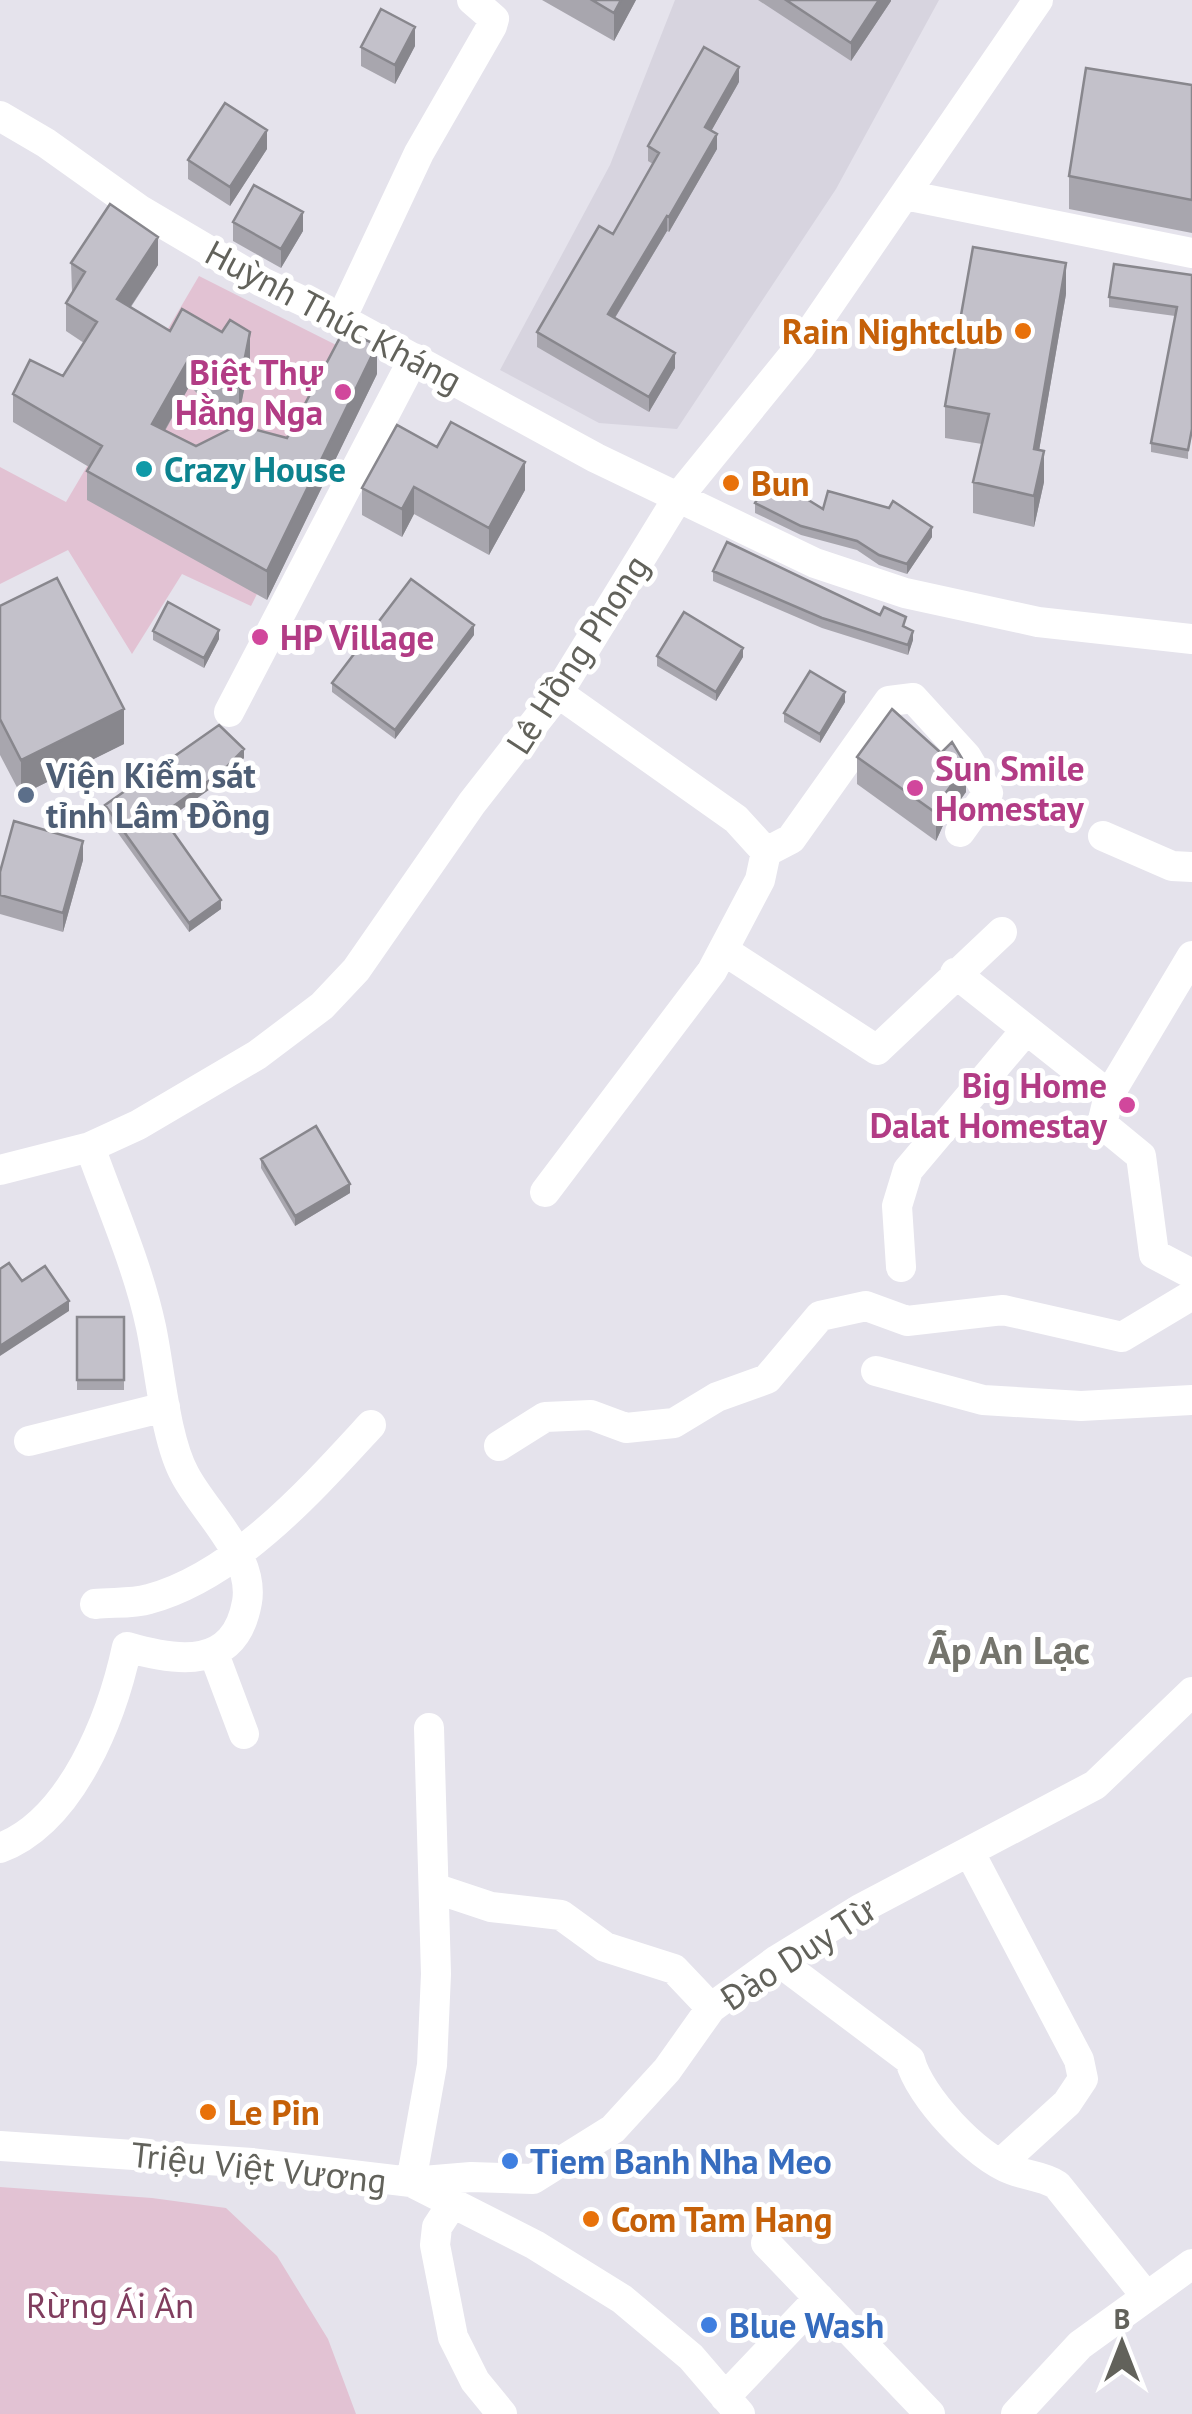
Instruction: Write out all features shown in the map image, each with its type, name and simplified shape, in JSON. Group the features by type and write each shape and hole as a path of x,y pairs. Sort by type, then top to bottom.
{"street":[{"path":"341,319 418,153 492,26 494,19 472,0"},
{"name":"Lê Hồng Phong","path":"0,1170 90,1147 138,1125 257,1055 322,1006 356,970 472,803 558,693 679,496 800,347 1038,0"},
{"name":"Huỳnh Thúc Kháng","path":"0,116 46,143 140,210 262,282 341,319 596,458 815,563 905,593 1038,622 1192,639"},
{"path":"904,195 1192,253"},
{"path":"230,712 414,358"},
{"path":"558,693 736,819 766,852"},
{"path":"545,1192 712,971 760,880 766,852 790,838 889,701 914,698 966,756 988,793 960,832"},
{"path":"1102,836 1172,866 1192,868"},
{"path":"723,950 877,1050 1002,932"},
{"path":"1192,956 1109,1095 1102,1124 1141,1156 1154,1254 1192,1274"},
{"path":"955,973 1109,1095"},
{"path":"902,1267 897,1206 908,1170 1026,1030"},
{"path":"0,1848 48,1819 89,1755 117,1694 127,1647 185,1659 214,1654 232,1639 243,1619 248,1597 237,1552 182,1472 165,1408 151,1325 90,1147"},
{"path":"499,1446 545,1417 590,1415 626,1428 674,1423 716,1398 767,1379 820,1316 866,1306 907,1320 1002,1310 1122,1337 1192,1296"},
{"path":"876,1371 983,1400 1081,1406 1192,1400"},
{"path":"30,1441 165,1408"},
{"path":"95,1604 147,1600 198,1579 307,1495 372,1425"},
{"path":"214,1654 244,1734"},
{"name":"Đào Duy Từ","path":"411,2182 471,2177 533,2179 614,2129 667,2070 711,2008 777,1960 860,1909 1095,1785 1192,1692"},
{"path":"411,2182 432,2065 436,1974 430,1728"},
{"path":"970,1852 1079,2060 1083,2079 1067,2103 1000,2164"},
{"path":"434,1888 491,1907 560,1915 605,1947 674,1969 711,2008"},
{"path":"777,1960 910,2060 914,2077 964,2137 1000,2164 1058,2185 1146,2296"},
{"name":"Triệu Việt Vương","path":"0,2146 252,2163 411,2182 535,2245 622,2299 691,2357 733,2405"},
{"path":"452,2204 437,2227 435,2244 453,2337 474,2381 502,2414"},
{"path":"766,2243 930,2414"},
{"path":"1016,2414 1080,2344 1192,2264"},
{"path":"733,2405 818,2298"}],"shaded area":[{"path":"675,0 939,0 836,189 677,429 599,423 500,370 610,165"}],"green space":[{"path":"199,276 372,363 251,606 182,574 132,654 68,550 0,584 0,467 66,502"},
{"name":"Rừng Ái Ân","path":"0,2187 152,2198 226,2208 277,2256 328,2339 356,2414 0,2414"}],"building":[{"path":"592,0 621,0 614,13"},
{"path":"786,0 879,0 851,43"},
{"path":"381,9 415,27 395,65 361,47"},
{"path":"704,47 739,67 705,127 717,134 608,314 675,353 649,397 537,332 599,226 613,234 659,153 648,146"},
{"path":"1086,68 1192,85 1192,200 1069,176"},
{"path":"225,103 267,130 230,187 188,160"},
{"path":"254,185 303,212 281,249 233,222"},
{"path":"110,204 158,237 117,299 170,331 182,309 222,332 230,320 250,332 239,387 210,381 190,357 152,424 196,446 238,425 287,438 344,330 377,345 267,571 87,471 102,446 13,394 30,360 63,376 97,322 66,303 85,272 71,263"},
{"path":"973,247 1066,263 1034,449 1044,451 1034,496 973,482 989,414 945,406"},
{"path":"1114,264 1192,275 1192,429 1188,450 1151,443 1177,307 1109,297"},
{"path":"451,422 525,462 489,528 414,487 402,509 362,488 397,425 437,447"},
{"path":"771,477 823,509 828,491 889,508 893,501 932,527 907,564 879,555 857,541 801,526 755,503"},
{"path":"727,542 880,615 884,607 906,617 903,626 913,631 908,645 822,618 713,571"},
{"path":"57,578 124,709 21,760 0,719 0,606"},
{"path":"411,579 474,625 395,730 332,683"},
{"path":"168,602 219,630 204,658 153,631"},
{"path":"684,612 743,648 716,692 657,656"},
{"path":"810,671 845,692 820,734 784,713"},
{"path":"892,709 941,753 952,742 966,765 936,813 857,757"},
{"path":"219,725 244,749 212,782 161,815 221,900 189,923 105,805"},
{"path":"14,821 83,841 63,913 0,895 0,872"},
{"path":"316,1126 350,1184 295,1216 261,1159"},
{"path":"9,1263 22,1281 45,1266 69,1301 0,1346 0,1269"},
{"path":"77,1317 124,1317 124,1380 77,1380"}],"place":[{"name":"Rain Nightclub","path":"1023,331"},
{"name":"Biệt Thự Hằng Nga","path":"343,392"},
{"name":"Crazy House","path":"144,469"},
{"name":"Bun","path":"731,483"},
{"name":"HP Village","path":"260,637"},
{"name":"Sun Smile Homestay","path":"915,788"},
{"name":"Viện Kiểm sát tỉnh Lâm Đồng","path":"26,795"},
{"name":"Big Home Dalat Homestay","path":"1127,1105"},
{"name":"Le Pin","path":"208,2112"},
{"name":"Tiem Banh Nha Meo","path":"510,2161"},
{"name":"Com Tam Hang","path":"591,2219"},
{"name":"Blue Wash","path":"709,2325"}],"district":[{"name":"Ấp An Lạc","path":"1009,1649"}]}
